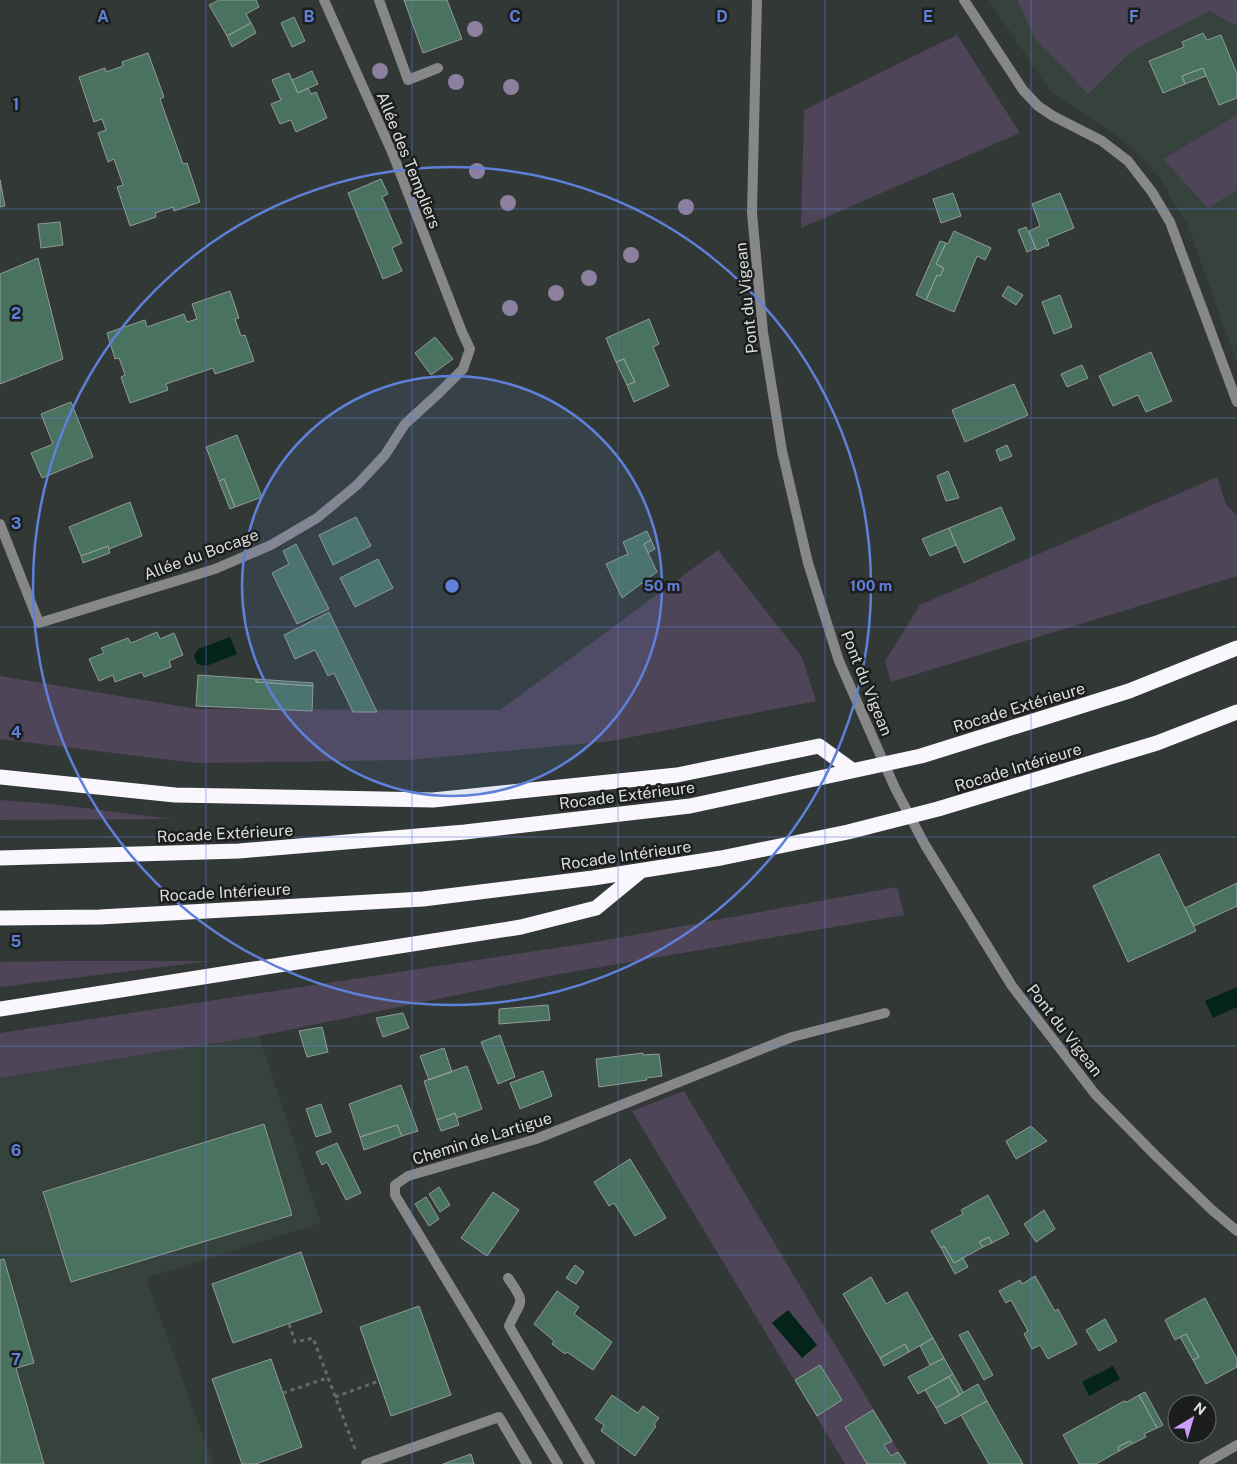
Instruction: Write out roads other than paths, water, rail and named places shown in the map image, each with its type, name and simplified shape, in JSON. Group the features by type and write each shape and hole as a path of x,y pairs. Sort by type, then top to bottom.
{"highway":[{"name":"Rocade Extérieure","path":"0,858 239,851 465,832 690,806 921,756 1129,691 1237,648"},
{"name":"Rocade Intérieure","path":"0,918 100,917 423,899 593,878 721,858 848,832 938,809 1158,743 1237,712"},
{"path":"0,777 175,795 433,800 677,774 819,746 852,770"},
{"path":"0,1009 521,927 596,908 642,871"}],"street":[{"name":"Allée des Templiers","path":"324,0 392,152 462,332"},
{"path":"379,0 408,80 438,68"},
{"name":"Pont du Vigean","path":"757,0 752,213 763,332 784,460 808,563 839,662 895,788 925,845 1012,986 1095,1094 1157,1157 1212,1210 1237,1231"},
{"path":"964,0 1024,90 1038,106 1053,116 1102,141 1128,161 1152,192 1170,222 1237,402"},
{"name":"Allée du Bocage","path":"0,524 39,624 215,569 271,545 317,518 357,484 385,455 405,424 463,369 470,349 462,332"},
{"name":"Chemin de Lartigue","path":"558,1464 395,1195 395,1185 408,1176 536,1139 792,1037 885,1013"},
{"path":"508,1278 520,1295 521,1304 508,1326 590,1464"},
{"path":"366,1464 499,1417 527,1464"},
{"path":"1204,1464 1237,1445"}]}
